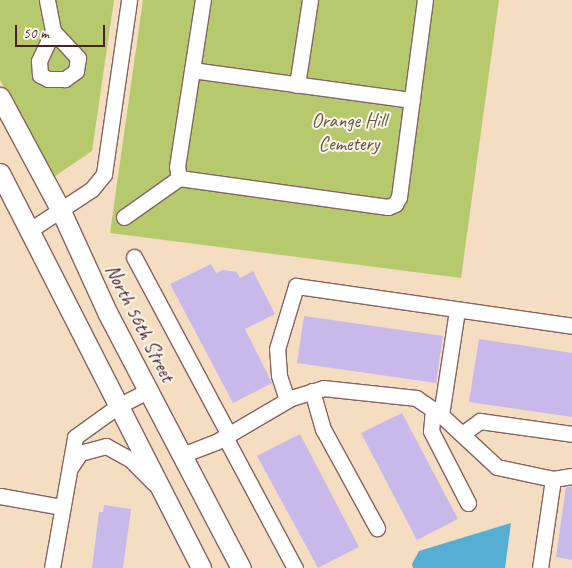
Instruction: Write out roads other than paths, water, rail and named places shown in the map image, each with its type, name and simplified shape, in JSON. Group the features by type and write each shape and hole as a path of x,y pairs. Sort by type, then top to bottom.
{"main road":[{"name":"North 56th Street","path":"0,97 61,211 107,312 241,568"},
{"path":"0,174 201,568"}],"street":[{"path":"47,0 53,31"},
{"path":"30,230 92,189 104,174 129,0"},
{"path":"179,178 178,167 202,0"},
{"path":"297,85 310,0"},
{"path":"124,217 179,178 388,207 395,204 399,197 425,0"},
{"path":"192,70 412,100"},
{"path":"134,257 295,568"},
{"path":"287,400 279,375 276,349 296,286 572,326"},
{"path":"457,310 437,412 431,431 468,503"},
{"path":"182,455 227,436 287,400 323,388 352,389 416,398 437,412 497,467 553,478 572,476"},
{"path":"52,568 65,479 75,437 118,406 148,390"},
{"path":"312,392 324,429 377,528"},
{"path":"462,434 480,421 572,434"},
{"path":"65,479 80,453 106,446 131,460 158,486"},
{"path":"540,568 553,478"},
{"path":"0,496 61,507"}],"water":[{"path":"511,523 505,568 413,568 412,564 419,551"}],"park label":[{"name":"Orange Hill Cemetery","path":"349,132"}]}
